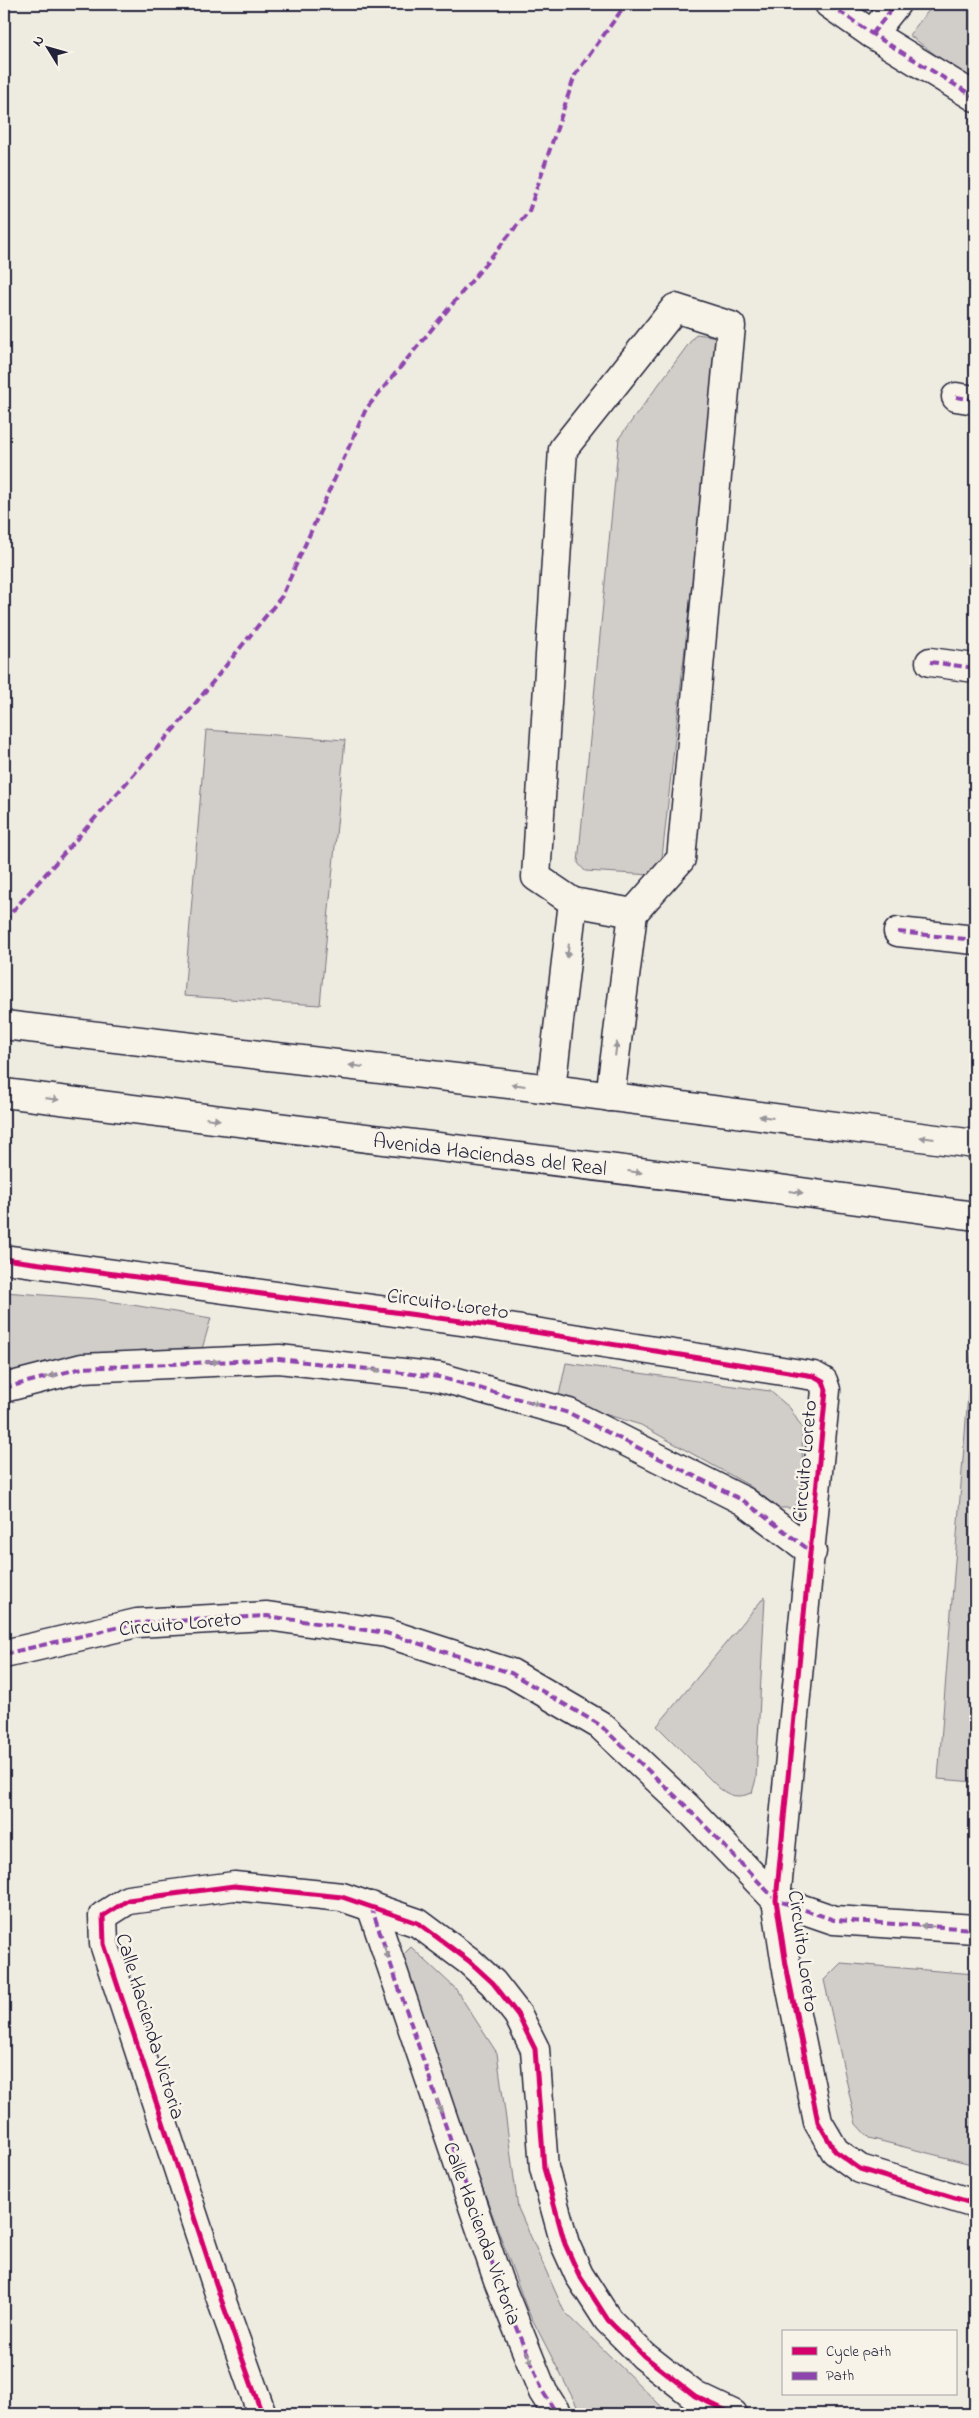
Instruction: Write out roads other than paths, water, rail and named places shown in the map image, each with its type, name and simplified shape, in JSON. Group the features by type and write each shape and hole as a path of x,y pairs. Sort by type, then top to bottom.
{"street":[{"path":"829,4 872,34 975,98"},
{"path":"872,34 896,4"},
{"path":"610,1097 633,913 681,859 731,326 675,308 563,448 536,876 573,902 633,913"},
{"path":"930,662 975,668"},
{"path":"551,1089 573,902"},
{"path":"898,932 975,940"},
{"path":"4,1024 551,1089 975,1144"},
{"name":"Avenida Haciendas del Real","path":"4,1093 975,1216"},
{"name":"Circuito Loreto","path":"4,1259 483,1324 814,1376 823,1382 826,1390 812,1552 776,1900 786,1965 818,2122 835,2151 860,2169 975,2204"},
{"name":"Circuito Loreto","path":"4,1388 82,1368 280,1359 439,1377 570,1413 744,1501 812,1552"},
{"name":"Circuito Loreto","path":"4,1654 137,1623 267,1616 386,1633 511,1673 600,1725 688,1807 776,1900 834,1920 975,1929"},
{"name":"Calle Hacienda Victoria","path":"262,2414 221,2299 104,1944 104,1916 128,1900 234,1886 342,1897 418,1923 493,1983 518,2015 535,2049 544,2168 564,2244 579,2275 608,2320 644,2356 695,2396 733,2414"},
{"name":"Calle Hacienda Victoria","path":"370,1906 498,2280 543,2392 557,2414"}]}
